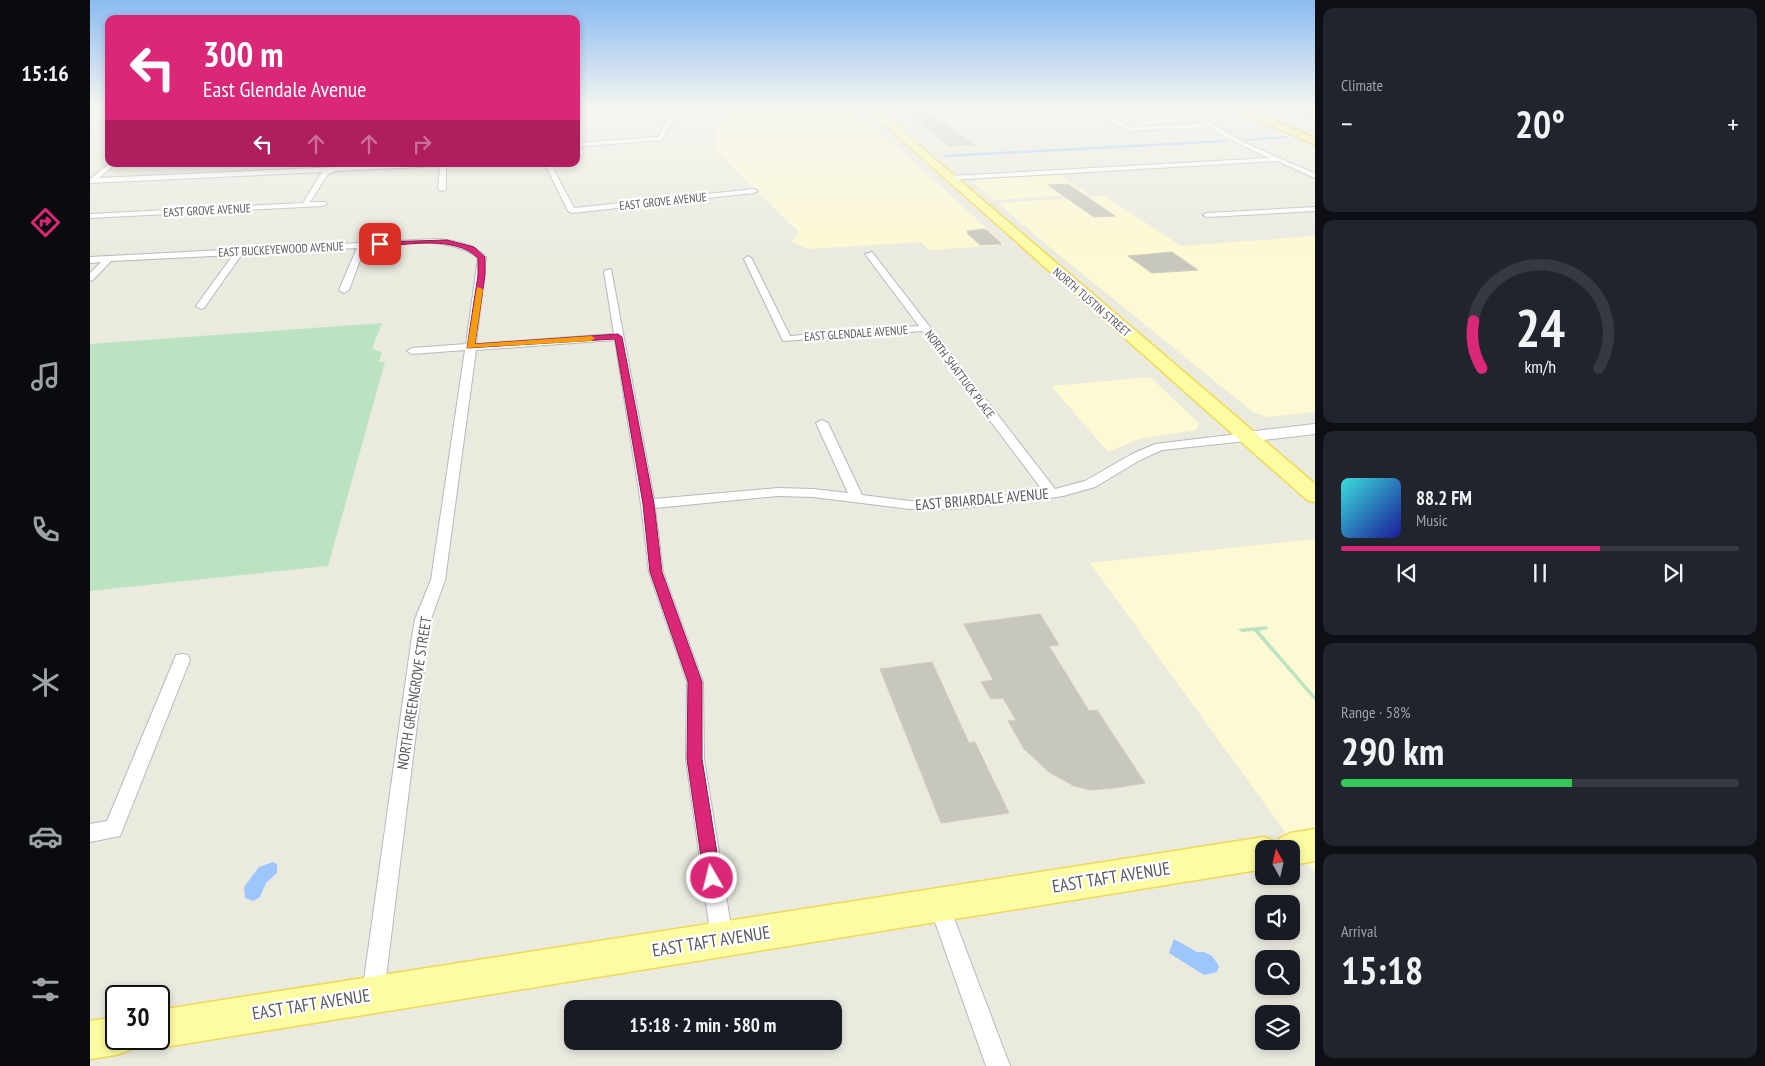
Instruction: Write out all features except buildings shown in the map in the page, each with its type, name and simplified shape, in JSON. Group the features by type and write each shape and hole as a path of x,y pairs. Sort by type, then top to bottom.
{"main road":[{"name":"NORTH TUSTIN STREET","path":"927,158 1315,495"},
{"path":"1246,436 1315,430"},
{"path":"1300,848 1315,845"},
{"name":"EAST TAFT AVENUE","path":"170,1027 1255,854"},
{"path":"90,1040 105,1038"}],"street":[{"path":"1275,158 1315,176"},
{"path":"950,178 1278,159"},
{"path":"91,181 109,167"},
{"path":"216,175 223,167"},
{"path":"91,181 216,175 324,167"},
{"path":"305,205 325,173 335,167"},
{"path":"441,167 442,189"},
{"name":"EAST GROVE AVENUE","path":"550,167 572,211 754,192"},
{"name":"EAST GROVE AVENUE","path":"90,216 323,204"},
{"path":"1207,215 1315,209"},
{"name":"EAST BUCKEYEWOOD AVENUE","path":"90,260 435,241 458,244 472,249"},
{"path":"344,290 362,245"},
{"name":"NORTH GREENGROVE STREET","path":"373,994 419,642 423,619 438,580 482,265 482,257 472,249"},
{"path":"201,306 240,251"},
{"name":"NORTH SHATTUCK PLACE","path":"869,254 1052,494"},
{"path":"90,278 109,259"},
{"name":"EAST GLENDALE AVENUE","path":"748,260 787,339 925,328"},
{"path":"608,271 648,504 656,572 695,682 695,759 722,939"},
{"path":"412,351 618,337"},
{"path":"822,423 857,499"},
{"name":"EAST BRIARDALE AVENUE","path":"648,504 778,492 813,493 893,504 929,505 1052,494 1095,481 1136,457 1159,447 1246,436"},
{"path":"90,832 114,829 182,660"},
{"path":"939,904 998,1066"}],"shaded area":[{"path":"723,158 909,158 1005,245 929,250 921,242 808,249 791,241 798,234 798,231"},
{"path":"1059,175 1088,194 994,200 973,182 980,179"},
{"path":"1105,196 1181,246 1315,236 1315,412 1268,417 1253,412 1059,255 998,203"},
{"path":"1150,377 1199,423 1196,430 1139,439 1108,452 1051,386"},
{"path":"1315,539 1315,873 1300,852 1300,840 1291,840 1090,563"}],"green space":[{"path":"382,323 372,349 382,352 379,362 385,362 328,566 90,591 90,344"},
{"path":"1267,626 1268,629 1259,631 1315,696 1315,701 1254,631 1242,632 1238,629"}],"water":[{"path":"273,862 277,864 277,873 266,883 260,897 253,901 245,898 244,887 259,867"},
{"path":"1174,939 1197,952 1204,952 1212,956 1219,966 1217,972 1204,975 1169,953"}],"slow traffic":[{"path":"479,289 470,347 591,338"}],"route":[{"path":"380,244 447,242 472,249 482,257 482,275 470,347 618,337 648,504 656,572 695,682 695,759 712,878"}]}
